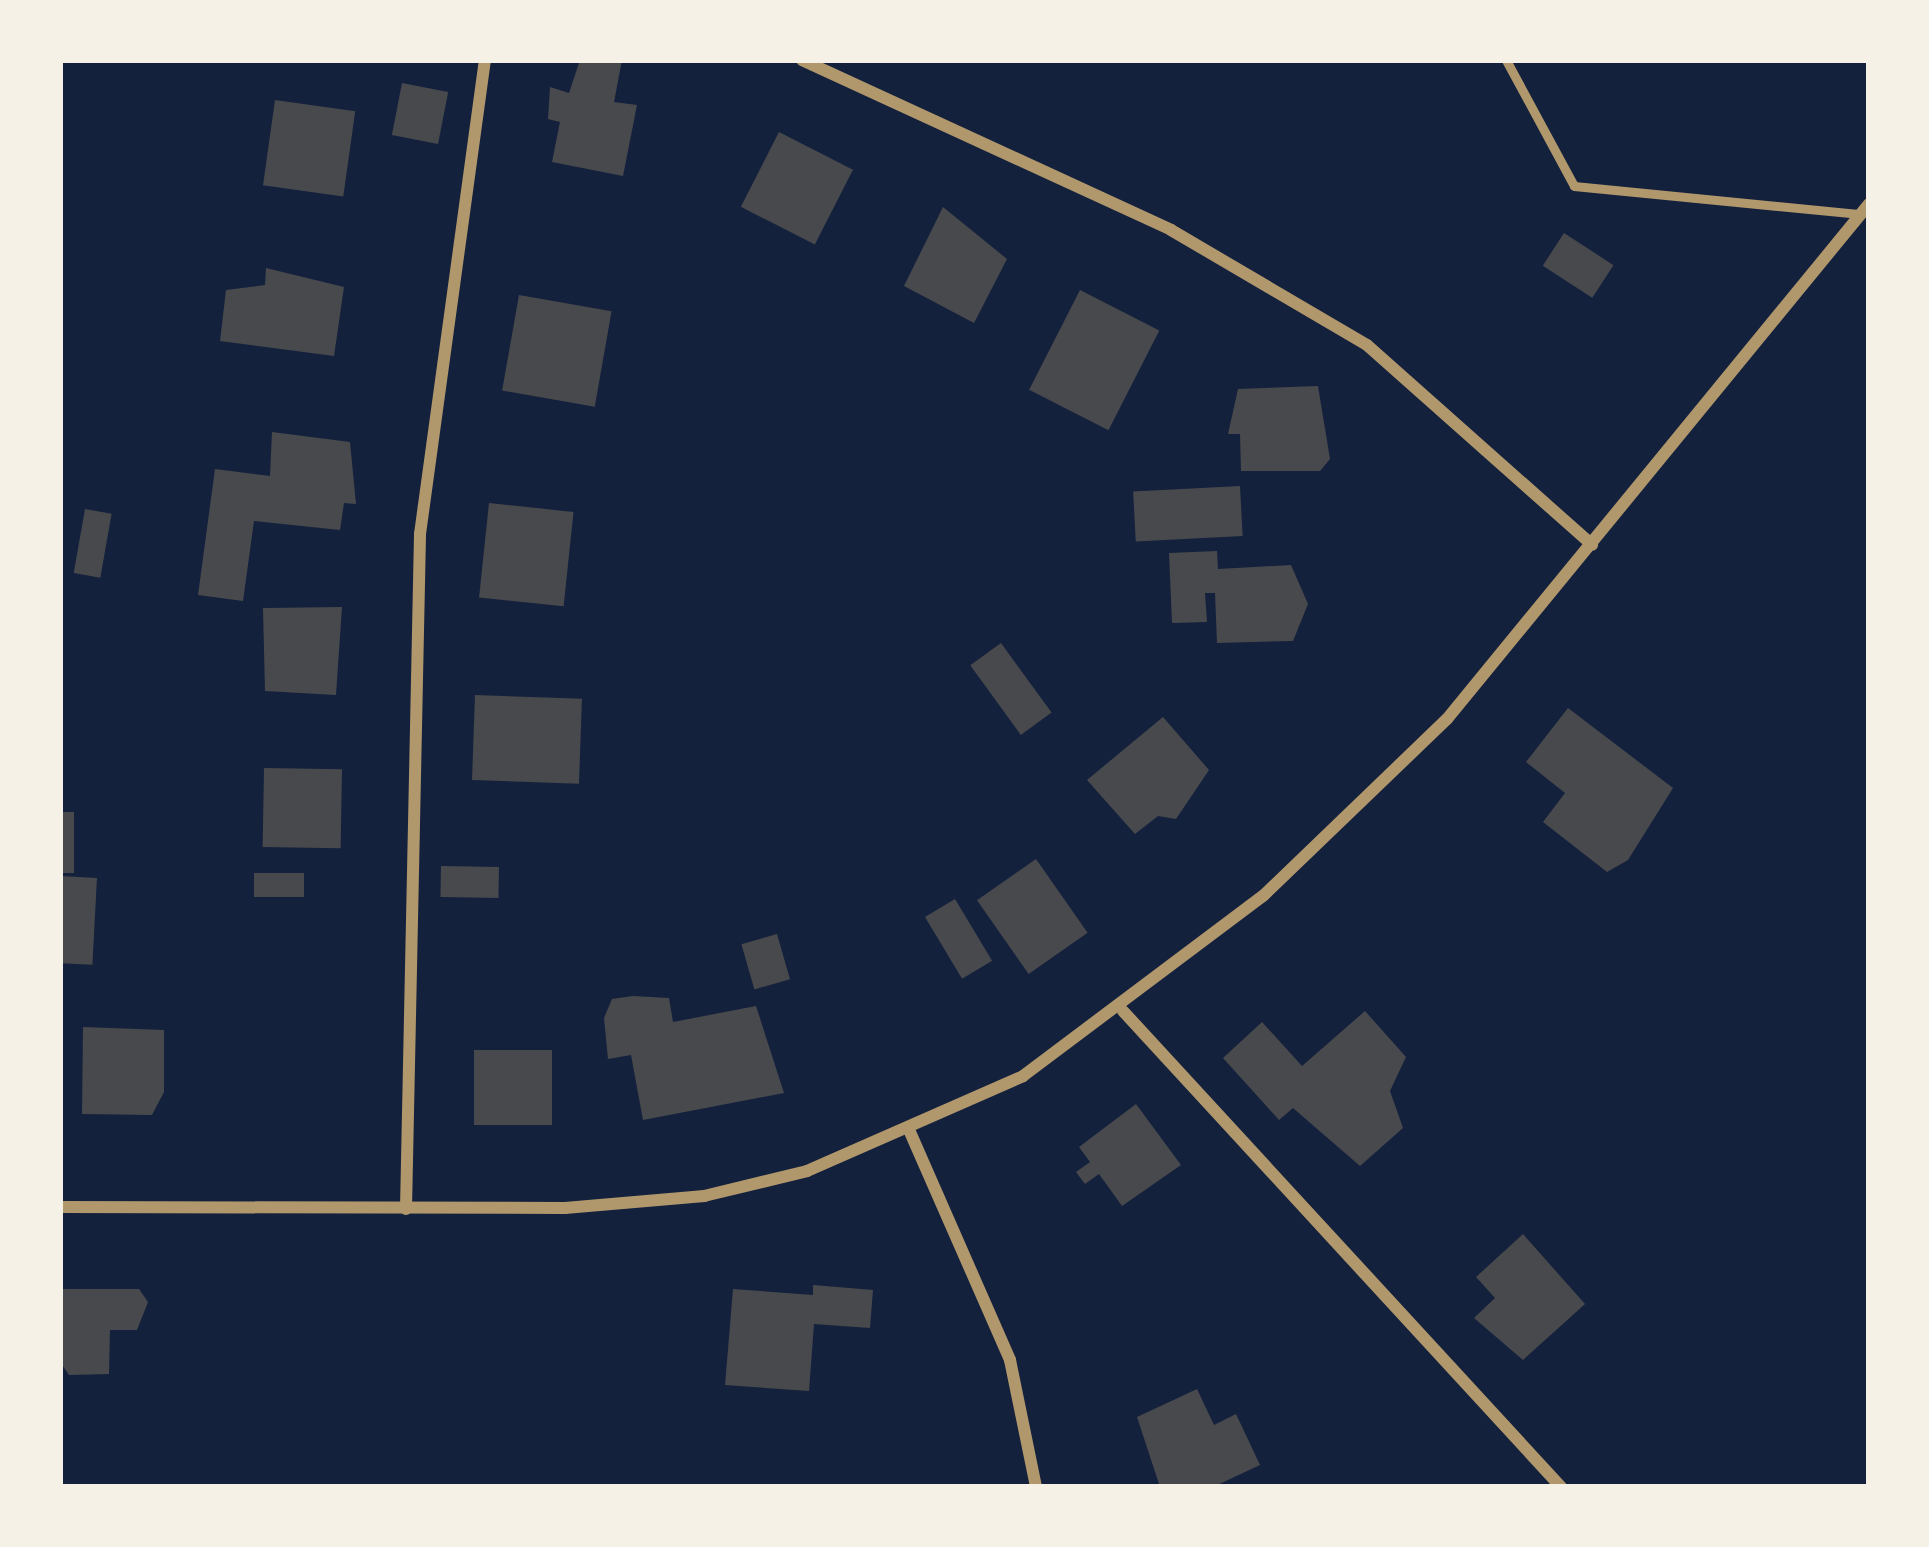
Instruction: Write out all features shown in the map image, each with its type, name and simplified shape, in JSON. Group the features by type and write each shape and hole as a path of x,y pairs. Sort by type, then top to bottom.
{"street":[{"path":"406,1210 420,534 485,60"},
{"path":"802,60 1171,230 1367,345 1592,545"},
{"path":"60,1207 406,1210 704,1196 910,1132 1123,1011 1263,896 1447,719 1865,209"},
{"path":"1123,1011 1561,1487"},
{"path":"910,1132 1010,1360 1036,1487"}],"lane":[{"path":"1506,60 1574,186 1865,209"}],"building":[{"path":"580,60 622,60 614,102 637,105 623,176 552,162 560,122 548,119 550,87 569,93"},
{"path":"402,83 448,92 438,144 392,135"},
{"path":"275,100 355,111 343,196 263,185"},
{"path":"779,132 853,170 815,245 741,207"},
{"path":"943,207 1007,259 974,323 904,286"},
{"path":"1564,233 1613,265 1592,298 1543,266"},
{"path":"266,268 344,287 334,356 220,341 226,290 265,285"},
{"path":"1080,290 1159,330 1108,430 1029,390"},
{"path":"519,295 612,311 595,407 502,391"},
{"path":"1318,386 1330,459 1320,471 1241,471 1240,434 1228,434 1238,389"},
{"path":"272,432 350,442 356,504 344,503 340,530 254,521 243,601 198,595 215,469 270,476"},
{"path":"1240,486 1243,536 1136,542 1133,492"},
{"path":"489,503 574,512 564,606 479,597"},
{"path":"85,509 112,514 100,578 74,573"},
{"path":"1217,551 1218,569 1291,565 1308,604 1293,641 1217,643 1215,593 1205,593 1207,622 1172,623 1169,553"},
{"path":"342,607 336,695 265,691 263,608"},
{"path":"1001,643 1052,713 1021,735 970,665"},
{"path":"475,695 582,699 579,784 472,780"},
{"path":"1568,708 1673,788 1628,860 1607,872 1543,822 1565,793 1526,762"},
{"path":"1163,717 1209,770 1176,819 1158,816 1135,834 1087,780"},
{"path":"264,768 342,769 341,848 263,847"},
{"path":"60,812 74,812 74,873 60,873"},
{"path":"1036,859 1088,933 1029,974 977,900"},
{"path":"441,866 499,867 498,898 440,897"},
{"path":"254,873 304,873 304,897 254,897"},
{"path":"60,876 97,878 92,965 60,963"},
{"path":"955,899 992,961 962,979 925,917"},
{"path":"777,934 790,979 754,989 741,944"},
{"path":"669,998 673,1022 756,1006 784,1093 643,1120 631,1055 608,1059 604,1018 612,999"},
{"path":"1365,1011 1406,1057 1390,1091 1403,1128 1360,1166 1293,1108 1279,1120 1223,1058 1262,1022 1302,1066"},
{"path":"83,1027 164,1030 164,1092 152,1115 82,1114"},
{"path":"474,1050 552,1050 552,1125 474,1125"},
{"path":"1136,1104 1181,1165 1122,1206 1099,1174 1085,1184 1076,1172 1090,1162 1079,1147"},
{"path":"1523,1234 1585,1304 1523,1360 1474,1318 1495,1298 1476,1277"},
{"path":"813,1285 873,1290 870,1328 814,1324 809,1391 725,1385 733,1289 813,1295"},
{"path":"60,1289 139,1289 148,1302 137,1330 110,1330 109,1374 69,1375 60,1362"},
{"path":"1197,1389 1214,1425 1236,1414 1260,1465 1213,1487 1160,1487 1137,1417"}]}
